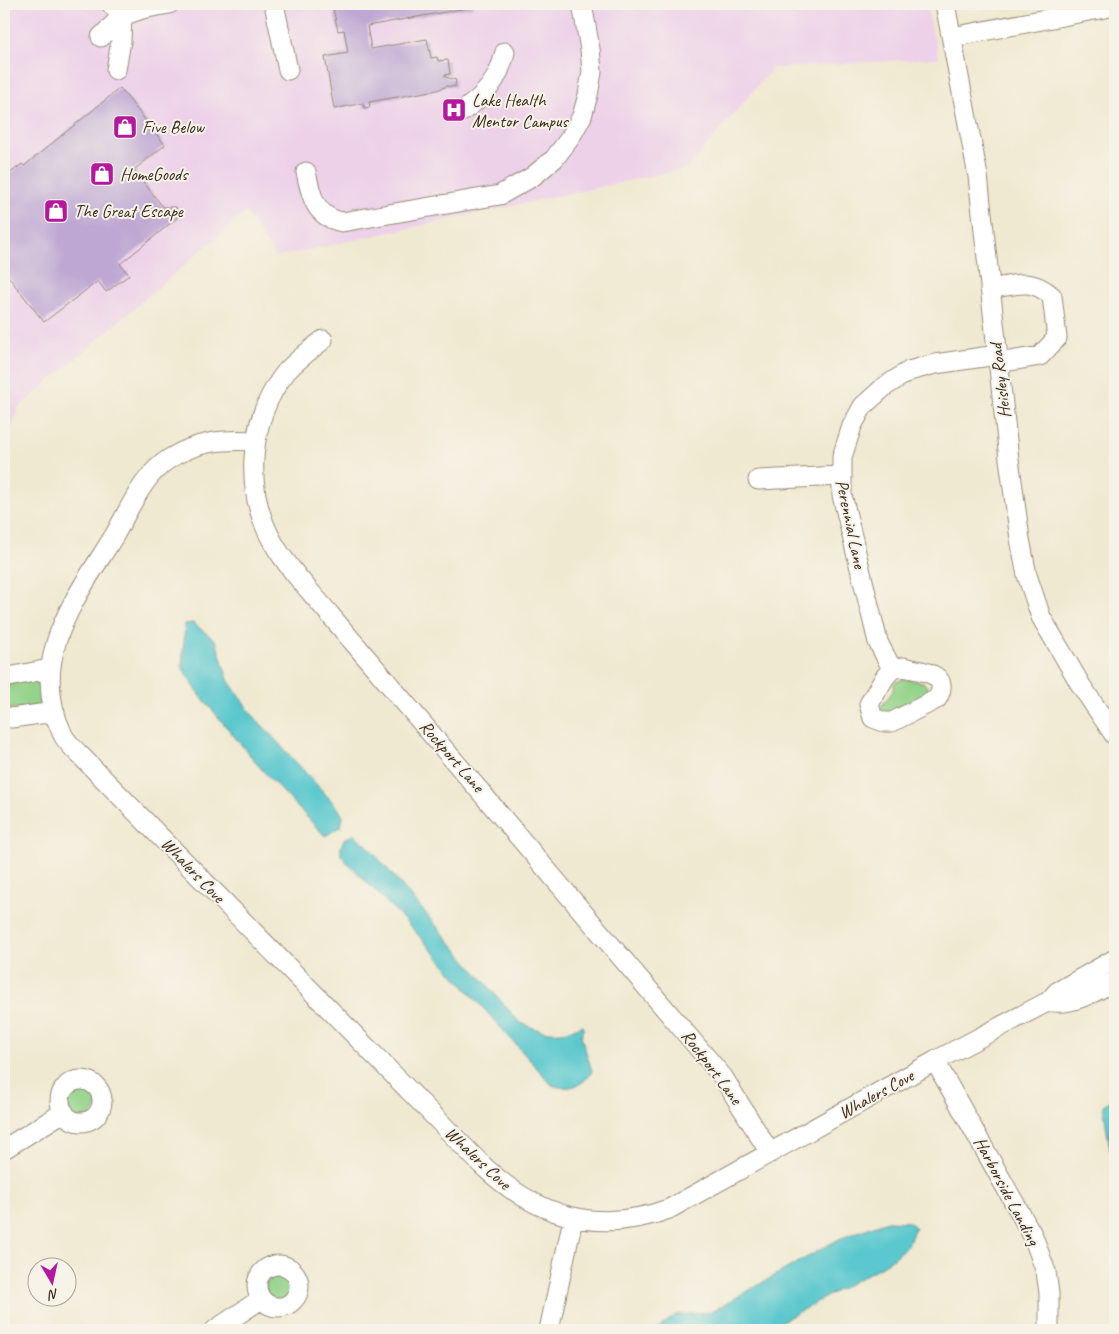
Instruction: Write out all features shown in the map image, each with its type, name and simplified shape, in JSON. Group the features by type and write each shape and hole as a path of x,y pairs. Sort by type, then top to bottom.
{"street":[{"path":"116,10 142,9 169,4"},
{"path":"274,4 288,70"},
{"path":"306,172 311,196 320,212 331,220 342,222 500,195 532,177 554,159 570,138 582,116 592,72 582,4"},
{"name":"Heisley Road","path":"944,4 952,36 978,176 1020,539 1027,575 1041,617 1082,687 1115,736"},
{"path":"952,36 1115,6"},
{"path":"101,37 116,10"},
{"path":"116,10 121,41 116,70"},
{"path":"461,112 479,100 492,86 501,69 505,52"},
{"path":"990,289 1025,283 1041,286 1052,296 1057,338 1040,356 998,359"},
{"name":"Rockport Lane","path":"323,340 297,361 278,384 260,420 256,441 254,481 259,510 281,554 331,616 724,1077 770,1153"},
{"name":"Perennial Lane","path":"892,669 878,642 842,495 840,476 842,458 852,426 863,406 884,387 909,371 935,364 998,359"},
{"name":"Whalers Cove","path":"256,441 228,439 203,443 167,460 150,477 65,617 52,653 50,669 55,712 64,736 83,758 482,1165 498,1180 532,1204 573,1218 618,1220 654,1214 692,1198 935,1061 1049,1000 1057,992 1115,959"},
{"path":"758,480 840,476"},
{"path":"4,678 50,669"},
{"path":"4,716 11,718 55,712"},
{"name":"Whalers Cove","path":"1049,1000 1058,1003 1081,997 1115,981"},
{"name":"Harborside Landing","path":"935,1061 1033,1236 1046,1272 1049,1293 1049,1330"},
{"path":"4,1149 64,1112"},
{"path":"549,1330 573,1218"},
{"path":"215,1330 261,1299"}],"shaded area":[{"name":"Lake Health Mentor Campus","path":"4,4 926,4 939,58 773,68 687,168 276,257 246,212 18,408 4,454"}],"green space":[{"path":"903,679 923,682 928,688 926,697 890,716 883,713 881,707 893,691 894,683"},
{"path":"27,680 35,681 44,694 39,706 4,710 4,684"},
{"path":"82,1088 93,1092 97,1103 93,1114 82,1118 71,1114 67,1103 71,1092"},
{"path":"281,1272 292,1276 296,1287 292,1298 281,1302 270,1298 266,1287 270,1276"}],"water":[{"path":"193,623 216,641 228,680 250,712 338,808 343,817 341,826 325,836 264,772 199,694 182,667 185,624"},
{"path":"354,835 366,844 519,1022 536,1029 551,1032 566,1031 583,1025 584,1029 581,1036 592,1071 585,1080 580,1084 570,1087 552,1085 412,928 341,856 341,847 344,839"},
{"path":"1115,1098 1115,1160 1110,1150 1103,1105"},
{"path":"887,1221 909,1222 915,1227 908,1245 887,1263 766,1330 656,1330 676,1315 711,1312 839,1239"}],"building":[{"path":"332,4 472,4 473,7 367,26 371,49 427,39 431,58 437,57 438,61 448,60 450,74 445,75 445,77 456,80 455,87 447,86 437,90 369,102 370,107 364,108 363,103 334,109 325,57 348,53 344,30 338,31"},
{"path":"120,88 165,145 134,170 163,207 176,207 177,218 120,264 129,275 106,292 98,281 44,322 4,271 4,178 22,164 24,166"}],"place":[{"name":"Lake Health Mentor Campus","path":"454,110"},
{"name":"Five Below","path":"125,127"},
{"name":"HomeGoods","path":"102,174"},
{"name":"The Great Escape","path":"56,211"}]}
